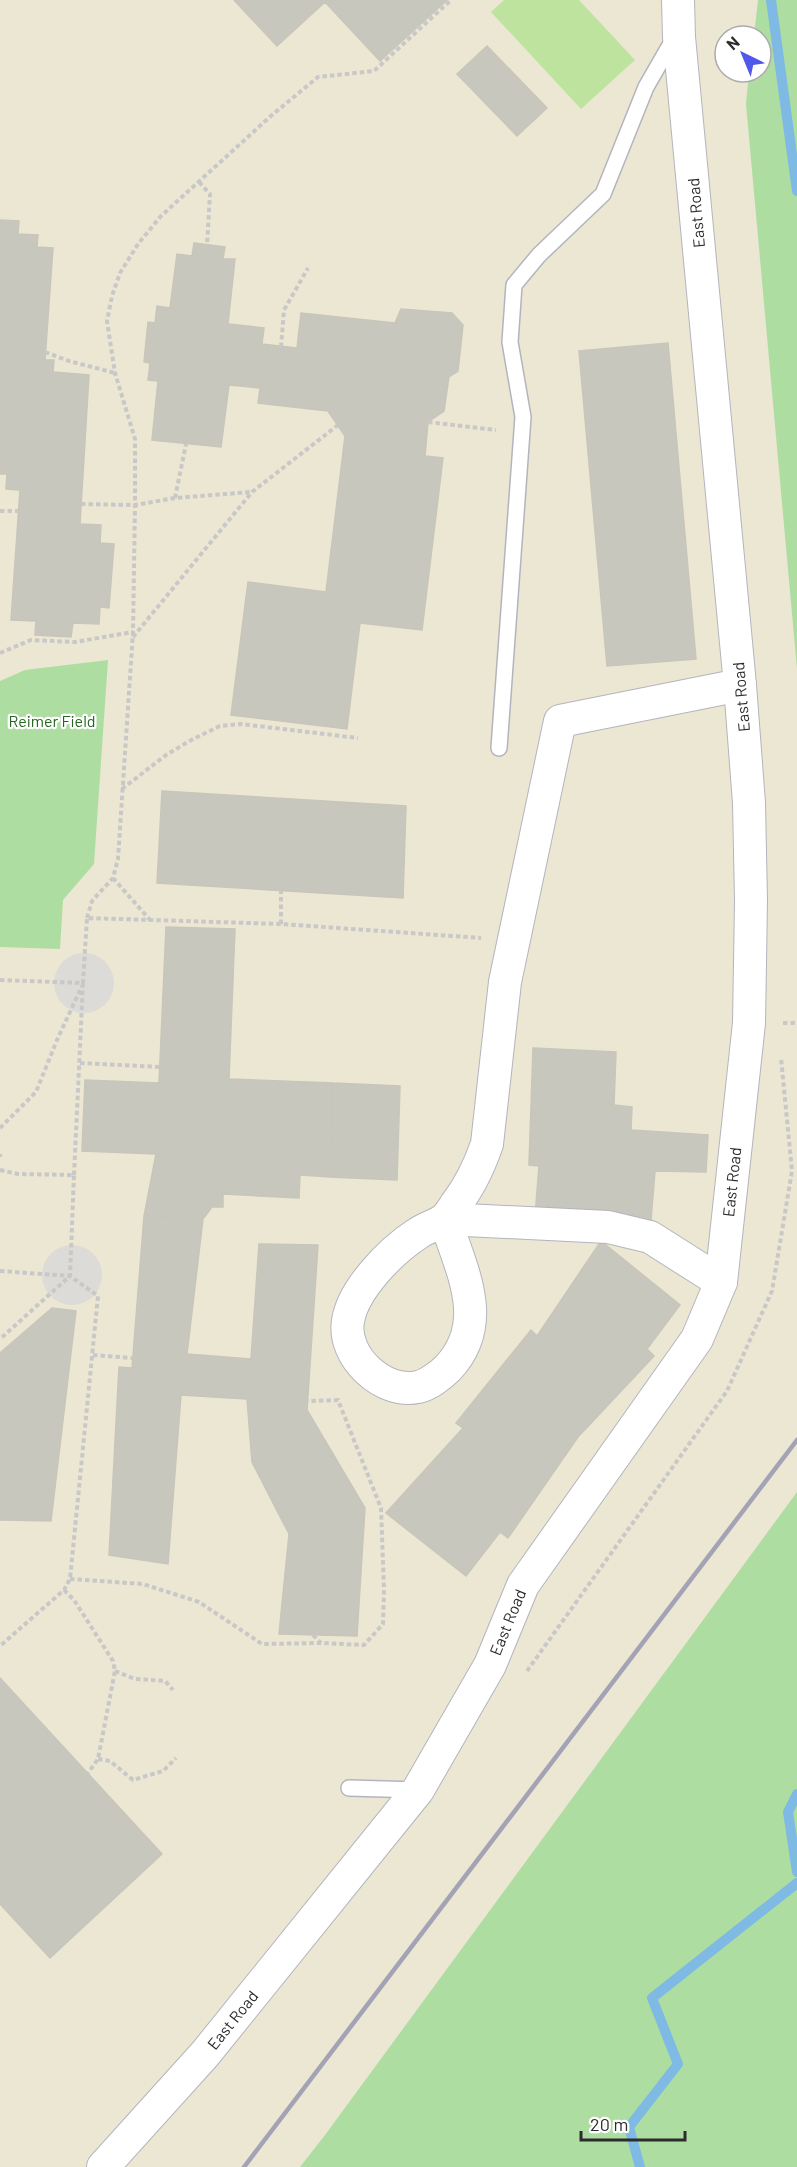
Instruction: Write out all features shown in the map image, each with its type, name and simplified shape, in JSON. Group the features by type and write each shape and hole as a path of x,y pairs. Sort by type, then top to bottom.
{"street":[{"name":"East Road","path":"103,2167 206,2054 418,1790 490,1665 523,1585 697,1339 721,1282 748,1034 750,993 749,803 679,37 678,0"},
{"path":"445,1219 468,1295 471,1327 465,1343 446,1370 418,1387 404,1388 391,1384 366,1368 355,1354 348,1339 348,1321 366,1283 383,1263 419,1232 445,1219 467,1190 479,1168 487,1144 505,982 560,721 740,685"},
{"path":"445,1219 619,1229 650,1237 721,1282"}],"lane":[{"path":"499,748 523,417 510,342 514,285 539,255 603,194 646,87 669,47 679,37"},
{"path":"349,1788 418,1790"}],"path":[{"path":"0,1339 70,1276 87,918 92,901 113,878 118,859 132,638 135,439 116,373 107,321 112,296 120,273 138,244 161,216 272,115 318,76 374,71 451,0"},
{"path":"199,182 210,195 207,245"},
{"path":"281,346 284,310 308,268"},
{"path":"45,352 69,362 116,373"},
{"path":"429,422 465,428 522,432"},
{"path":"132,638 252,492 338,424"},
{"path":"175,498 186,444"},
{"path":"81,504 135,505 175,498 252,492"},
{"path":"0,511 18,512"},
{"path":"0,653 31,640 75,642 132,632"},
{"path":"122,789 166,755 220,726 241,724 358,738"},
{"path":"113,878 150,920"},
{"path":"281,891 281,924"},
{"path":"87,918 281,924 514,940"},
{"path":"0,980 83,982"},
{"path":"0,1128 36,1092 83,982"},
{"path":"80,1063 160,1068"},
{"path":"0,1170 18,1174 74,1174"},
{"path":"0,1271 70,1276 98,1296 70,1579 64,1590 0,1646"},
{"path":"93,1355 132,1358"},
{"path":"70,1579 143,1584 199,1602 262,1644 364,1645 383,1624 381,1508 338,1400 308,1401"},
{"path":"64,1590 74,1600 113,1661 115,1671 98,1758 88,1773"},
{"path":"313,1635 321,1643"},
{"path":"115,1671 135,1679 165,1681 173,1690"},
{"path":"98,1758 110,1761 133,1780 163,1771 176,1758"}],"shaded area":[{"path":"0,0 797,0 797,2167 0,2167"},
{"path":"84,953 101,958 109,966 114,983 109,1000 101,1008 84,1013 67,1008 59,1000 54,983 59,966 67,958"},
{"path":"72,1245 89,1250 97,1258 102,1275 97,1292 89,1300 72,1305 55,1300 47,1292 42,1275 47,1258 55,1250"}],"green space":[{"path":"504,0 579,0 635,60 581,109 491,12"},
{"path":"758,0 797,0 797,669 746,104 748,84 773,84 773,24 755,24"},
{"name":"Reimer Field","path":"108,660 94,864 63,900 60,949 0,947 0,681 25,670"},
{"path":"797,1492 797,2167 300,2167 325,2135"}],"building":[{"path":"234,0 447,0 380,61 325,2 277,46"},
{"path":"487,46 547,108 517,136 457,74"},
{"path":"0,220 19,221 18,234 38,235 37,247 53,248 45,360 54,360 53,372 89,375 80,524 101,525 100,543 114,544 109,608 100,607 99,624 73,623 71,637 35,635 36,621 11,620 20,490 6,489 7,474 0,474"},
{"path":"194,243 225,247 223,259 235,259 228,324 264,328 262,344 297,348 301,313 395,323 401,309 452,313 463,325 458,371 449,377 444,411 428,422 425,456 443,458 422,630 360,623 347,729 231,715 248,582 326,592 345,436 328,411 258,403 260,388 229,385 221,447 152,440 158,381 148,380 150,363 144,362 148,322 155,323 157,306 170,308 177,254 192,256"},
{"path":"668,343 696,659 607,666 579,351"},
{"path":"162,791 406,806 403,898 157,883"},
{"path":"166,927 235,929 229,1079 333,1083 330,1177 300,1175 299,1198 223,1194 223,1207 212,1207 203,1219 144,1216 156,1154 82,1151 85,1080 159,1083"},
{"path":"533,1048 616,1052 614,1105 632,1107 631,1130 708,1135 706,1172 655,1171 651,1220 535,1216 539,1166 529,1165"},
{"path":"333,1083 400,1086 397,1180 330,1177"},
{"path":"144,1216 203,1219 187,1354 251,1359 259,1244 318,1245 307,1410 365,1508 357,1636 279,1634 289,1534 252,1462 247,1399 181,1395 168,1564 109,1555 119,1367 132,1368"},
{"path":"601,1241 680,1305 647,1349 654,1356 578,1437 508,1538 500,1532 466,1576 386,1513 463,1428 456,1423 531,1330 537,1336"},
{"path":"52,1308 76,1311 51,1521 0,1520 0,1353"},
{"path":"0,1678 162,1854 50,1958 0,1904"}],"waterway":[{"path":"771,0 797,191"},
{"path":"797,1794 788,1812 797,1872"},
{"path":"640,2167 629,2127 678,2064 652,1998 797,1883"}],"railway":[{"path":"244,2167 797,1440"}]}
